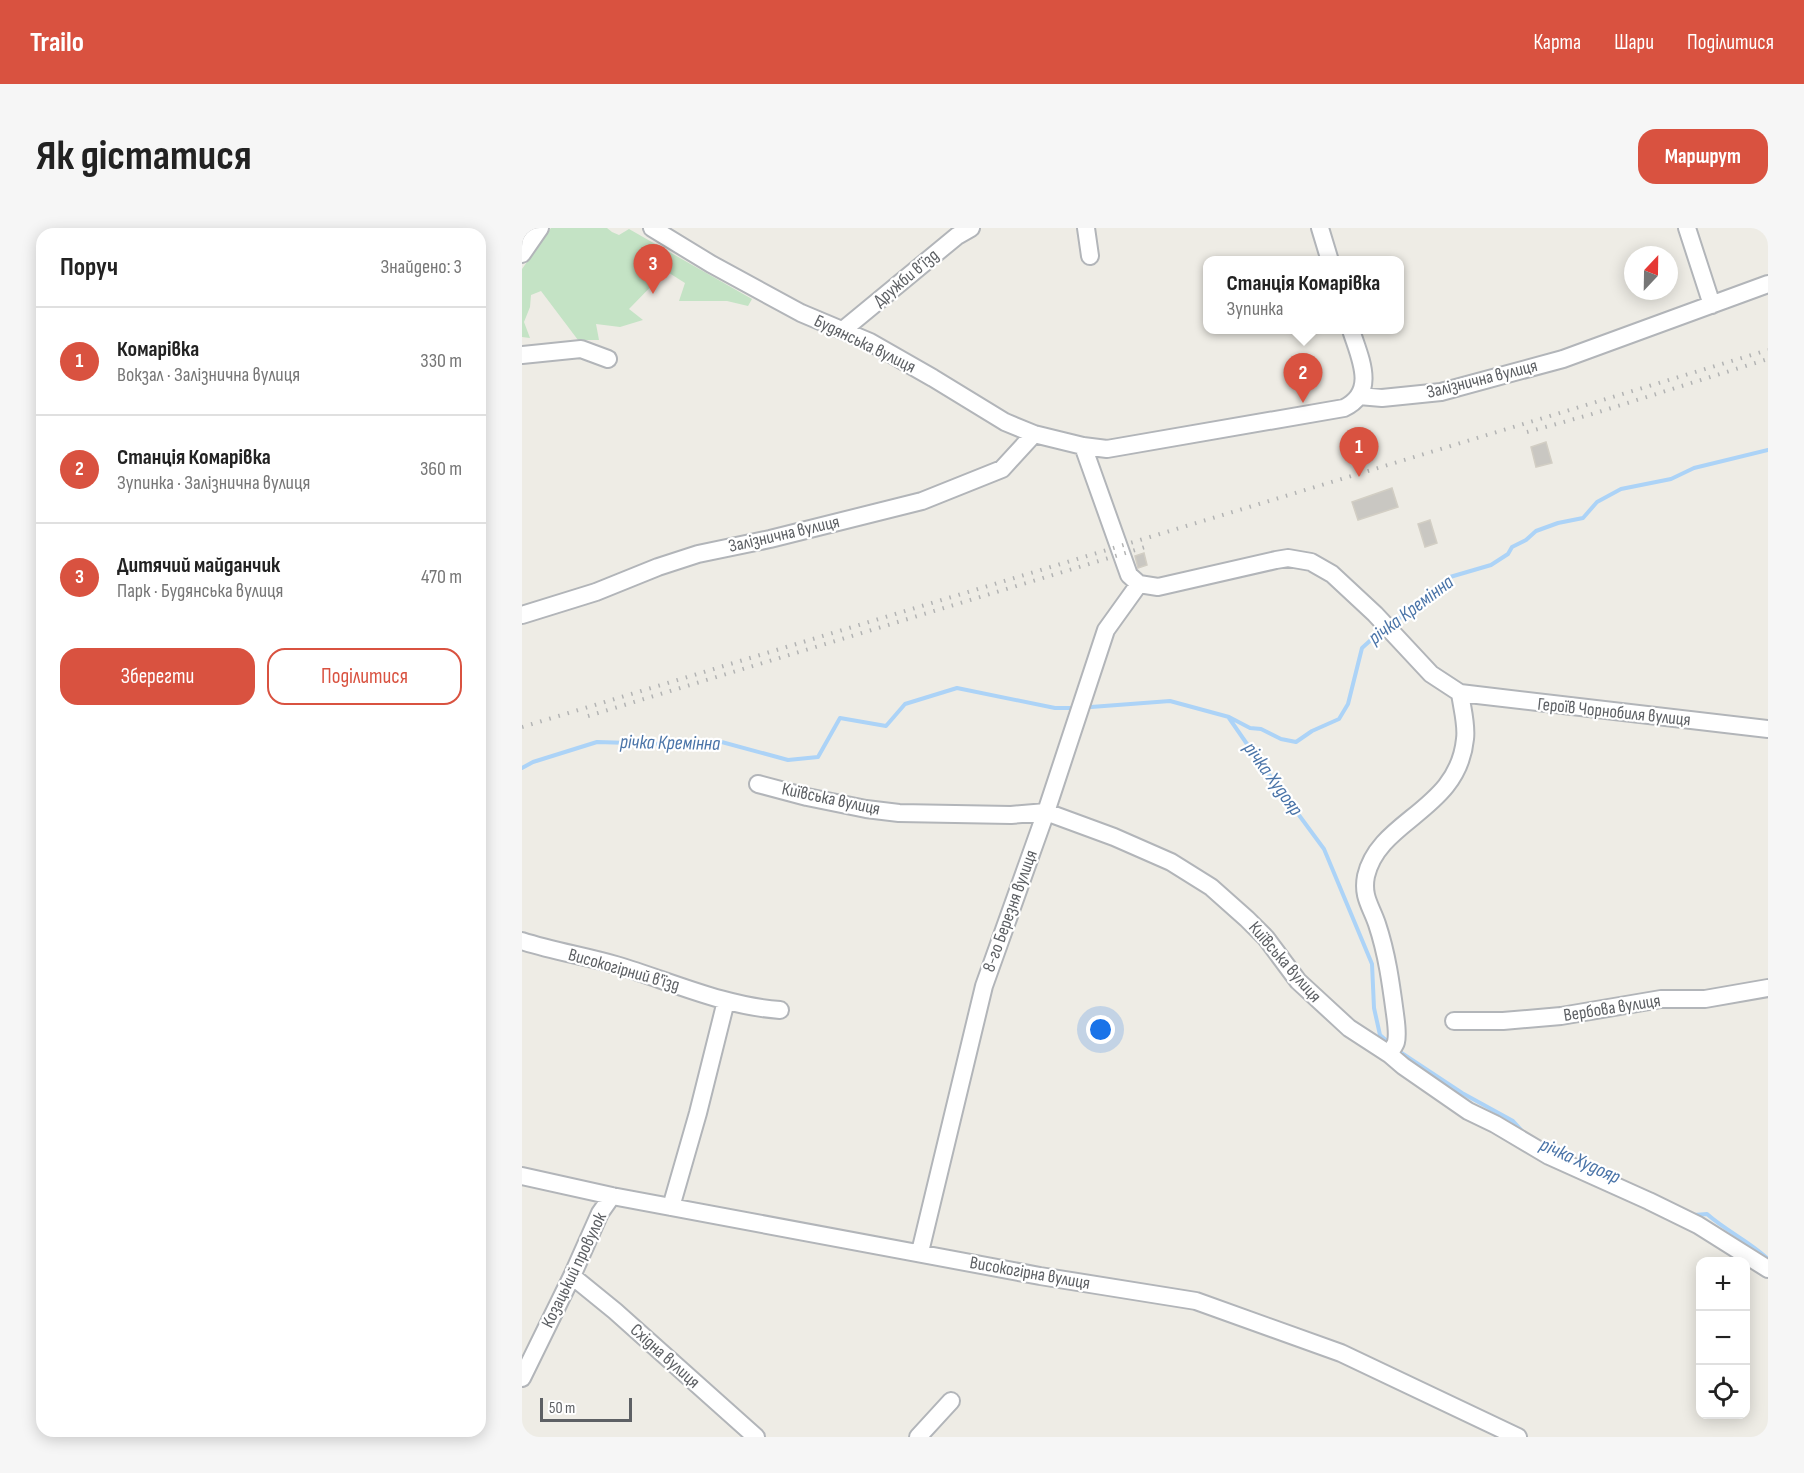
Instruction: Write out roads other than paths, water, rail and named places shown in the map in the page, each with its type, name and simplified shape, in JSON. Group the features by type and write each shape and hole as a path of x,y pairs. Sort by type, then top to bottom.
{"street":[{"path":"522,254 540,228"},
{"name":"Будянська вулиця","path":"652,228 711,264 801,313 870,342 1005,423 1034,434 1083,446"},
{"path":"1086,228 1090,256"},
{"path":"1320,228 1328,256"},
{"path":"1687,228 1712,305"},
{"name":"Дружби в’їзд","path":"843,330 962,231"},
{"name":"Залізнична вулиця","path":"1359,396 1382,398 1441,392 1563,358 1768,284"},
{"path":"1139,584 1129,575 1083,446 1114,447 1335,410 1349,405 1359,396 1364,387 1365,377 1352,334"},
{"path":"522,355 581,349 608,359"},
{"name":"Залізнична вулиця","path":"522,615 596,592 698,554 770,539 922,501 1002,469 1034,434"},
{"name":"Героїв Чорнобиля вулиця","path":"1139,584 1158,587 1276,560 1300,559 1322,567 1375,614 1431,674 1460,693 1768,729"},
{"name":"8-го Березня вулиця","path":"920,1252 984,986 1046,812 1106,630 1139,584"},
{"path":"1389,1054 1396,1041 1391,981 1376,921 1366,902 1366,877 1379,850 1395,832 1432,802 1453,776 1462,758 1466,736 1460,693"},
{"name":"Київська вулиця","path":"758,783 817,799 899,813 1011,815 1046,812 1114,837 1187,871 1247,919 1266,938 1298,981 1324,1007 1349,1028 1389,1054 1468,1112 1495,1124 1549,1156 1698,1225 1768,1269"},
{"name":"Високогірний в'їзд","path":"522,940 544,948 615,965 726,1001 758,1009 780,1010"},
{"name":"Вербова вулиця","path":"1454,1021 1503,1021 1561,1016 1661,999 1705,999 1768,988"},
{"path":"671,1207 698,1113 726,1001"},
{"name":"Високогірна вулиця","path":"522,1176 612,1196 1040,1276 1196,1300 1341,1353 1518,1437"},
{"name":"Козацький провулок","path":"522,1378 600,1213 612,1196"},
{"name":"Східна вулиця","path":"572,1276 615,1311 756,1437"},
{"path":"918,1437 951,1401"}],"waterway":[{"name":"річка Кремінна","path":"1389,624 1426,603 1450,577 1491,565 1536,531 1558,523 1583,518 1597,502 1621,489 1671,479 1694,468 1768,450"},
{"name":"річка Кремінна","path":"1091,707 1170,701 1229,717 1250,728 1261,729 1281,739 1296,742 1312,731 1339,719 1348,704 1362,648 1383,629"},
{"name":"річка Кремінна","path":"522,768 533,762 597,742 664,744 718,741 788,760 818,757 840,718 886,726 905,704 957,688 1055,708 1070,708"},
{"name":"річка Худояр","path":"1229,718 1324,849 1372,964 1374,1008 1380,1035 1387,1041"},
{"name":"річка Худояр","path":"1397,1050 1462,1093 1513,1121 1524,1133"},
{"name":"річка Худояр","path":"1694,1215 1707,1214 1768,1259"}],"railway":[{"path":"522,727 1768,350"},
{"path":"1527,432 1768,359"},
{"path":"588,716 1145,547"}],"place":[{"name":"Дитячий майданчик","path":"653,294"},
{"name":"Станція Комарівка","path":"1303,403"},
{"name":"Комарівка","path":"1359,477"}]}
